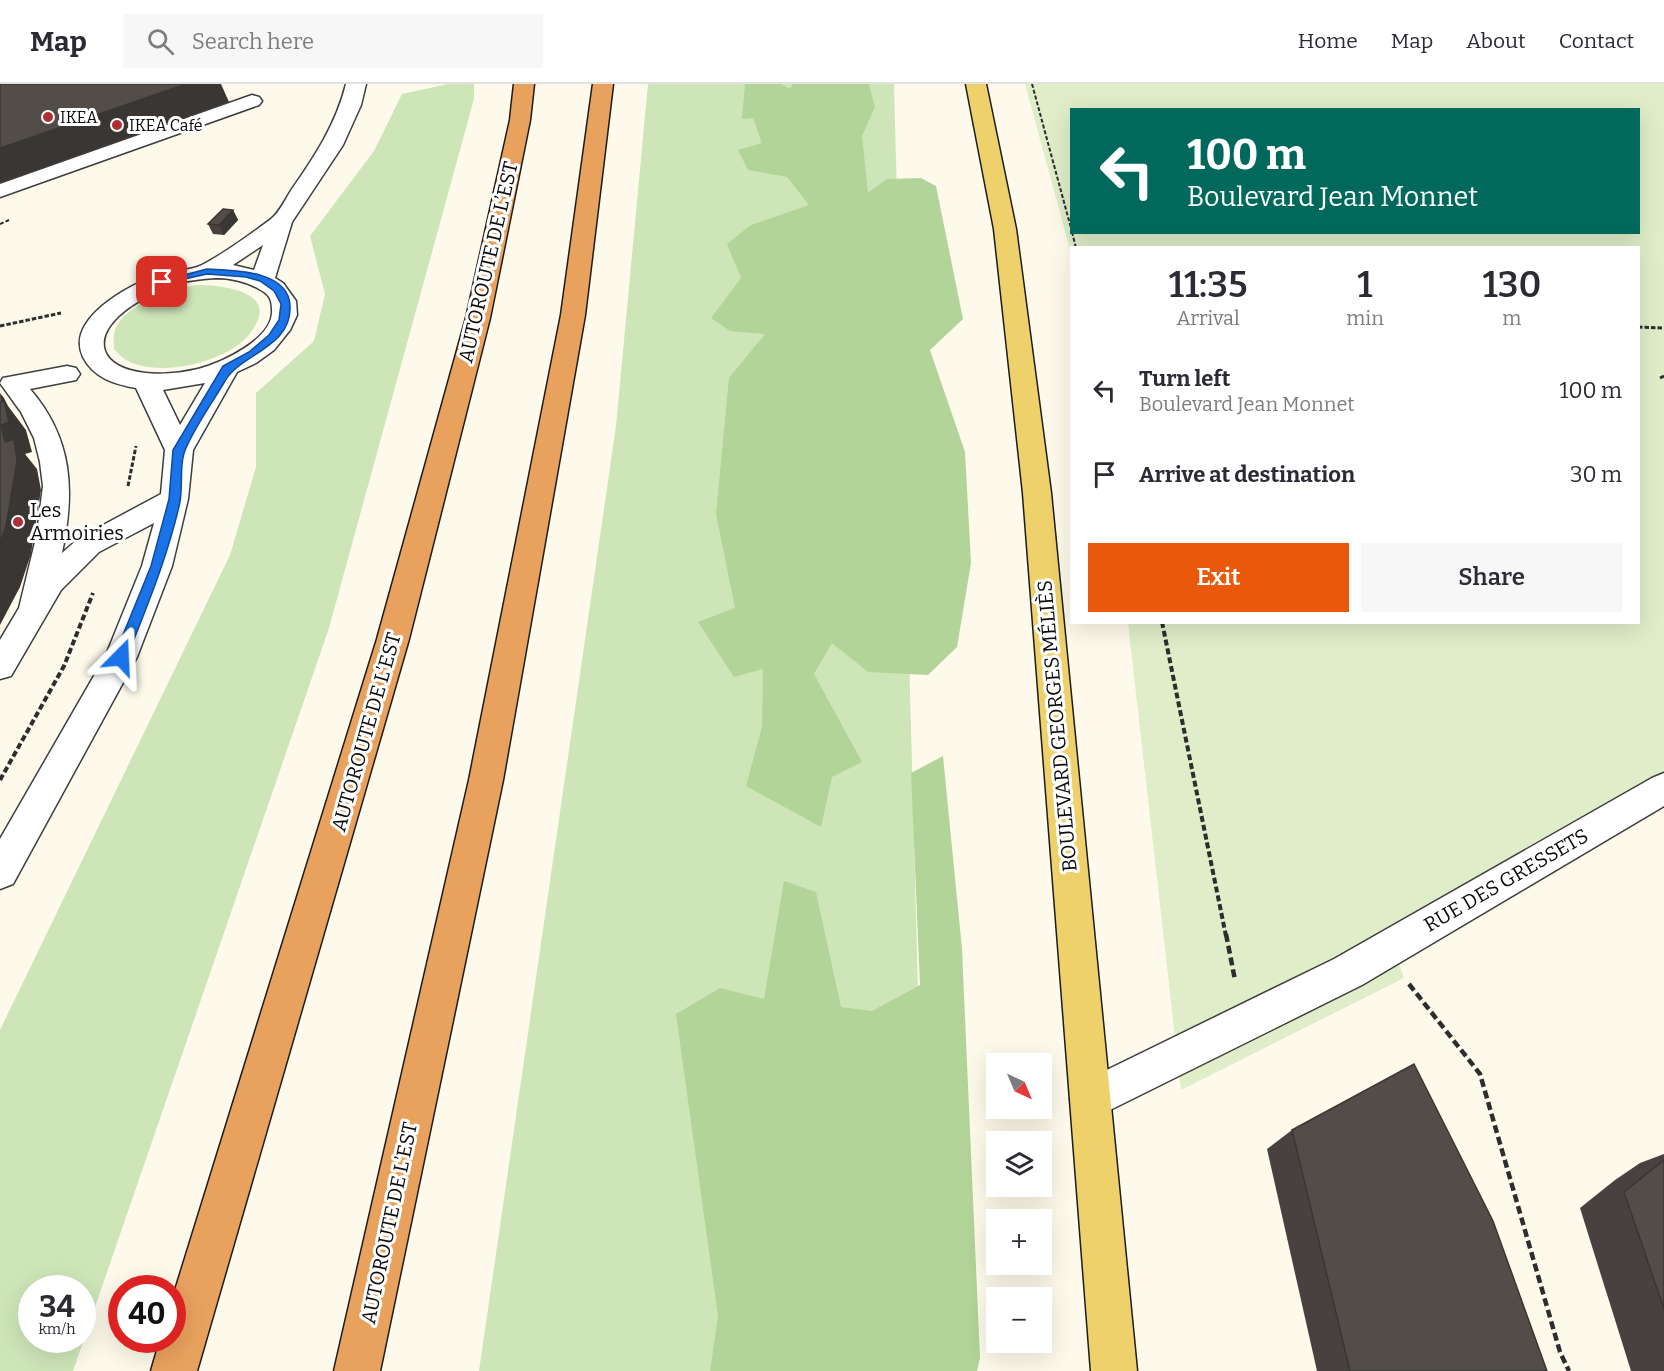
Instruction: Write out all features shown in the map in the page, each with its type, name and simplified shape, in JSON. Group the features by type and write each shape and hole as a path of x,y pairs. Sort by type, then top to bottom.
{"highway":[{"name":"AUTOROUTE DE L’EST","path":"174,1371 393,639 478,318 520,120 524,84"},
{"name":"AUTOROUTE DE L’EST","path":"357,1371 488,768 573,315 603,84"}],"main road":[{"name":"BOULEVARD GEORGES MÉLIÈS","path":"976,84 1005,229 1037,493 1114,1371"}],"street":[{"path":"263,279 281,222 333,145 351,105 356,84"},
{"path":"0,191 252,101"},
{"path":"207,272 281,222"},
{"path":"228,271 263,279 278,290 286,304 284,320 273,338 253,354 227,368 172,381 146,382 118,376 99,364 92,347 94,332 103,317 122,301 148,286 177,277 207,272 228,271"},
{"path":"0,873 121,657 157,566 174,499 179,450 227,368"},
{"path":"34,609 58,507 57,471 35,414 12,384 67,374"},
{"path":"146,382 179,450"},
{"path":"0,667 50,582 89,545 174,499"},
{"name":"RUE DES GRESSETS","path":"1090,1099 1348,972 1664,788"}],"path":[{"path":"1032,84 1070,224"},
{"path":"0,326 61,313"},
{"path":"1640,327 1664,328"},
{"path":"1162,624 1244,1023"},
{"path":"1348,972 1404,978 1480,1074 1560,1352 1569,1371"}],"green space":[{"path":"448,84 474,84 474,99 329,628 96,1304 96,1275 18,1275 18,1353 79,1353 73,1371 0,1371 0,1030 230,555 256,467 256,393 314,341 325,294 310,236 374,151 402,94"},
{"path":"648,84 894,84 928,1371 479,1371 616,426"},
{"path":"745,84 781,84 790,89 793,84 869,84 875,107 862,136 868,193 887,179 921,178 936,186 963,319 930,350 965,452 971,563 957,647 928,675 868,672 832,643 814,674 862,762 832,777 821,827 746,786 762,727 763,669 734,677 698,622 735,608 716,514 729,378 765,334 730,331 711,318 741,278 727,244 751,225 809,205 787,177 748,170 738,150 762,143 753,118 742,119"},
{"path":"1025,84 1664,84 1664,772 1388,932 1404,978 1181,1090 1128,624 1640,624 1640,246 1070,246 1070,249"},
{"path":"196,285 233,289 254,299 259,307 259,318 241,343 212,359 176,367 158,368 142,366 126,360 114,349 114,334 118,324 136,307 161,295"},
{"path":"943,756 962,949 980,1358 977,1371 710,1371 718,1316 676,1014 720,988 764,999 784,881 816,892 841,1007 872,1011 920,985 911,773"}],"building":[{"name":"IKEA","path":"0,84 186,84 0,148"},
{"path":"223,209 233,210 219,225 208,224"},
{"path":"4,401 9,422 1,425 5,442 14,439 17,461 6,526 0,543 0,402"},
{"path":"1414,1064 1493,1221 1547,1371 1350,1371 1292,1130"},
{"path":"1664,1160 1664,1309 1624,1192"}],"place":[{"name":"IKEA","path":"48,117"},
{"name":"IKEA Café","path":"117,125"},
{"name":"Les Armoiries","path":"18,522"}],"route":[{"path":"121,657 157,566 174,499 179,450 227,368 253,354 273,338 284,320 286,304 278,290 263,279 247,274 228,271 207,272 162,282"}]}
